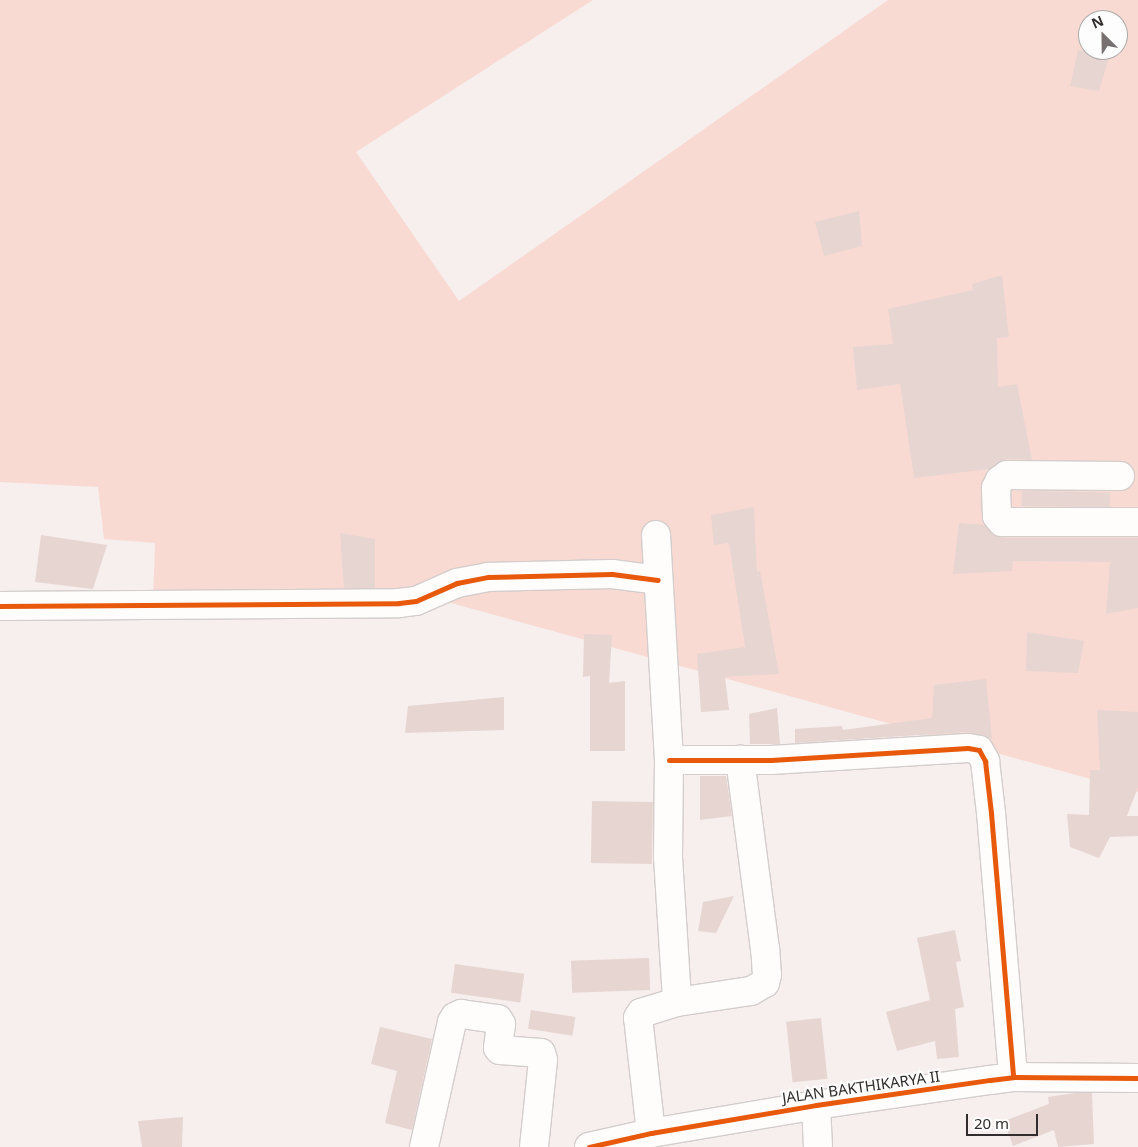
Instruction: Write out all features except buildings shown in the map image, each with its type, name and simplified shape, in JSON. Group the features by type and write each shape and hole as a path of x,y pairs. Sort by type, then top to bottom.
{"street":[{"path":"1120,476 1007,475 1000,480 996,488 997,516 1002,522 1138,522"},
{"path":"656,535 669,760 668,857 677,1002"},
{"path":"0,606 400,604 416,601 457,583 488,577 612,574 658,580"},
{"path":"669,760 740,760 971,747 980,751 985,761 991,813 1013,1077"},
{"path":"651,1134 638,1018 641,1013 677,1002 751,991 765,983 767,975 740,760"},
{"path":"424,1147 452,1022 459,1014 498,1019 501,1024 498,1048 500,1050 541,1053 543,1060 534,1147"},
{"name":"JALAN BAKTHIKARYA II","path":"590,1147 651,1134 816,1105 1013,1077 1138,1078"},
{"path":"816,1105 818,1147"}],"shaded area":[{"path":"0,0 593,0 356,152 459,301 888,0 1138,0 1138,792 451,603 153,601 155,543 104,539 98,487 0,482"}],"cycle path":[{"path":"0,606 399,603 416,601 457,583 488,577 612,574 658,580"},
{"path":"669,760 771,760 968,748 979,750 985,761 991,813 1013,1077"},
{"path":"589,1147 651,1133 816,1105 1013,1077 1138,1078"}]}
